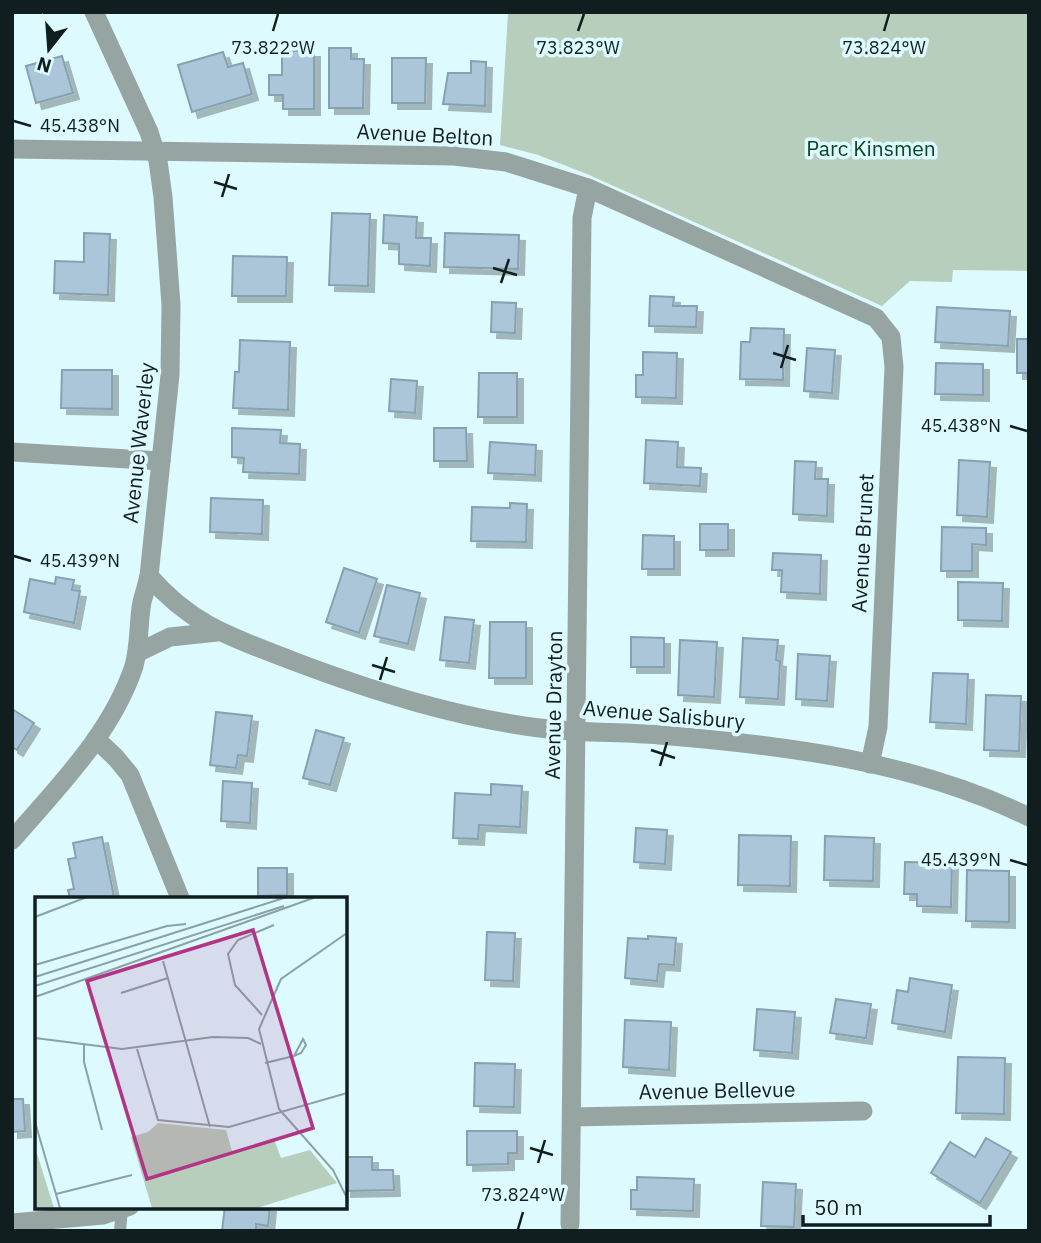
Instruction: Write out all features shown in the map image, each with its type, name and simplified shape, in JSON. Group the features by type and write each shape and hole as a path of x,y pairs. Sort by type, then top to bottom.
{"street":[{"name":"Avenue Waverley","path":"12,840 96,739 121,698 137,653 142,603 149,576 170,375 171,304 163,197 155,151 94,12"},
{"name":"Avenue Belton","path":"12,149 454,156 506,162 589,188 867,313 884,326"},
{"name":"Avenue Drayton","path":"570,1224 582,218 589,188"},
{"name":"Avenue Brunet","path":"870,764 877,727 894,367 891,337 884,326"},
{"path":"12,452 161,461"},
{"name":"Avenue Salisbury","path":"149,576 165,595 184,611 217,632 329,675 416,702 496,721 744,743 811,752 870,764 959,789 1029,817"},
{"name":"Avenue Salisbury","path":"137,653 170,637 217,632"},
{"path":"96,739 130,775 180,897"},
{"name":"Avenue Bellevue","path":"572,1117 863,1111"},
{"path":"12,1223 103,1215 126,1208"}],"lane":[{"path":"121,1231 126,1208"}],"green space":[{"name":"Parc Kinsmen","path":"463,12 1029,12 1029,271 953,270 952,282 910,281 882,306 587,174 538,155 500,145 508,14"}],"building":[{"path":"329,48 351,48 351,59 364,59 363,108 329,108"},
{"path":"282,51 314,51 314,109 283,109 283,95 269,95 269,75 282,75"},
{"path":"223,52 228,67 243,63 252,94 192,112 178,65"},
{"path":"62,56 73,93 36,103 26,66"},
{"path":"392,58 426,58 425,103 392,103"},
{"path":"471,61 486,62 485,106 443,104 448,73 471,73"},
{"path":"332,213 370,214 368,286 329,285"},
{"path":"384,215 417,217 416,238 431,238 430,266 399,264 399,244 383,243"},
{"path":"84,233 110,234 108,295 54,293 55,261 84,262"},
{"path":"445,233 519,235 518,269 444,267"},
{"path":"233,256 287,257 286,296 232,296"},
{"path":"650,296 674,297 673,306 697,306 696,327 649,326"},
{"path":"492,302 516,303 515,333 491,332"},
{"path":"937,307 1010,311 1008,346 935,342"},
{"path":"751,328 784,329 783,380 740,379 741,342 750,342"},
{"path":"1017,339 1029,339 1029,373 1017,373"},
{"path":"240,340 290,342 288,410 233,408 235,372 239,372"},
{"path":"807,348 835,350 832,393 804,391"},
{"path":"643,352 677,353 676,398 636,397 636,375 643,375"},
{"path":"936,363 983,364 983,395 935,394"},
{"path":"62,370 112,370 112,409 61,408"},
{"path":"479,373 517,373 517,417 478,417"},
{"path":"391,379 417,381 415,413 389,411"},
{"path":"232,428 281,430 280,443 300,444 299,474 243,472 244,458 232,457"},
{"path":"434,428 466,428 467,461 434,461"},
{"path":"646,440 678,442 677,467 701,468 700,486 644,483"},
{"path":"490,442 536,445 535,475 488,473"},
{"path":"959,460 990,462 987,517 957,515"},
{"path":"795,461 816,462 815,479 828,479 827,516 793,514"},
{"path":"211,498 263,500 262,534 210,532"},
{"path":"510,503 527,504 526,542 471,541 472,507 510,508"},
{"path":"700,524 728,524 728,550 700,550"},
{"path":"942,527 986,528 986,545 972,544 972,571 941,571"},
{"path":"643,535 674,536 674,569 642,569"},
{"path":"773,553 821,555 820,594 781,592 782,570 772,570"},
{"path":"344,568 377,579 359,633 326,622"},
{"path":"56,577 74,580 72,590 80,591 74,623 24,612 30,579 55,584"},
{"path":"958,582 1003,583 1002,621 958,620"},
{"path":"387,585 420,593 408,644 374,636"},
{"path":"445,617 474,620 469,663 440,660"},
{"path":"490,622 526,622 526,678 489,678"},
{"path":"631,637 664,638 664,667 631,667"},
{"path":"743,638 778,640 778,699 740,697"},
{"path":"680,640 717,642 714,697 678,695"},
{"path":"798,654 830,656 827,701 796,699"},
{"path":"933,673 968,674 966,724 930,722"},
{"path":"986,695 1021,696 1019,751 984,750"},
{"path":"12,709 34,723 17,750 12,747"},
{"path":"216,712 252,716 247,756 238,755 236,768 210,765"},
{"path":"316,730 344,738 330,785 303,778"},
{"path":"223,781 252,783 250,823 221,821"},
{"path":"491,784 522,786 520,827 479,825 478,839 453,838 455,793 491,795"},
{"path":"636,828 667,830 665,864 634,862"},
{"path":"739,835 791,836 790,886 738,885"},
{"path":"825,836 874,838 873,881 824,880"},
{"path":"102,837 114,897 70,897 68,890 74,889 68,859 76,858 73,843"},
{"path":"905,862 952,863 951,907 917,906 917,894 904,894"},
{"path":"258,868 287,868 287,895 258,896"},
{"path":"967,870 1009,871 1009,922 966,921"},
{"path":"487,932 515,933 513,981 485,980"},
{"path":"648,936 676,938 674,965 659,964 657,981 625,978 628,938 648,939"},
{"path":"910,978 952,985 945,1032 892,1023 897,990 908,992"},
{"path":"836,999 871,1004 866,1038 830,1033"},
{"path":"757,1009 795,1012 792,1053 754,1050"},
{"path":"625,1020 671,1022 669,1070 623,1067"},
{"path":"958,1057 1005,1058 1004,1114 956,1113"},
{"path":"475,1063 515,1064 514,1107 474,1106"},
{"path":"12,1099 23,1099 25,1131 12,1132"},
{"path":"467,1131 517,1131 517,1153 508,1153 508,1164 467,1165"},
{"path":"986,1138 1011,1152 980,1203 931,1173 950,1142 975,1157"},
{"path":"346,1157 372,1157 372,1170 393,1170 394,1190 346,1191"},
{"path":"637,1177 694,1179 693,1211 631,1209 631,1190 637,1190"},
{"path":"763,1182 796,1184 794,1227 761,1226"},
{"path":"225,1208 270,1208 268,1226 256,1224 256,1231 222,1231"}]}
